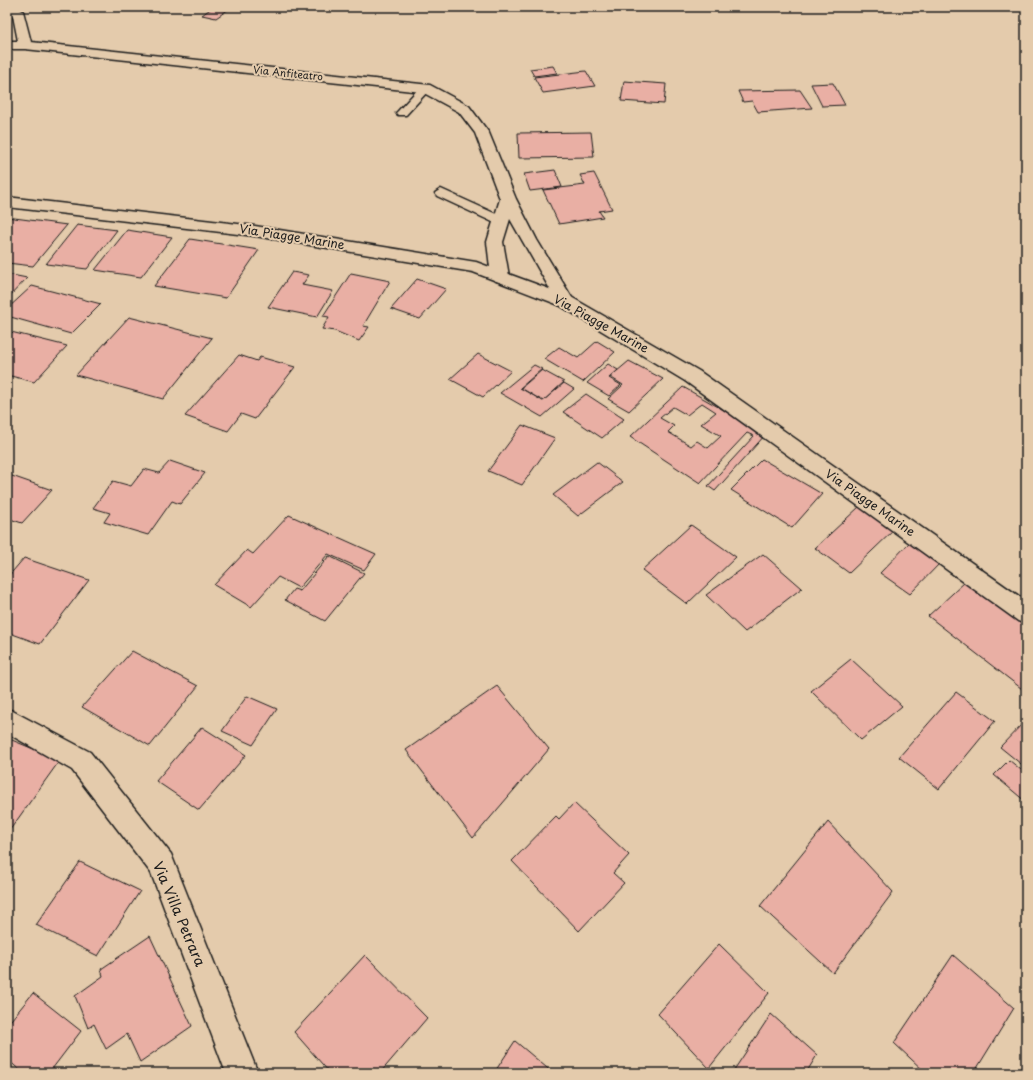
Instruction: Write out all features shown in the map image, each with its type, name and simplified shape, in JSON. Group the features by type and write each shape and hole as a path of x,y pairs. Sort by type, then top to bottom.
{"street":[{"path":"7,7 19,14 25,45"},
{"name":"Via Anfiteatro","path":"7,45 25,45 425,88 464,109 482,133 508,199 529,240 565,301"},
{"path":"500,276 496,242 508,199"},
{"name":"Via Piagge Marine","path":"7,202 255,231 476,268 565,301 692,376 1026,614"},
{"name":"Via Villa Petrara","path":"7,720 81,761 161,864 242,1073"}],"lane":[{"path":"402,113 425,88"},
{"path":"441,193 502,221"}],"building":[{"path":"213,7 229,9 216,18 202,15"},
{"path":"553,66 557,73 534,76 530,69"},
{"path":"586,71 595,86 543,93 534,77"},
{"path":"624,81 666,84 664,104 621,101"},
{"path":"833,83 845,105 822,106 811,84"},
{"path":"800,90 812,108 758,112 752,101 743,102 738,91"},
{"path":"591,132 594,157 519,158 518,133"},
{"path":"555,170 562,187 530,191 524,174"},
{"path":"594,173 612,209 599,211 603,217 559,224 543,190 585,185 580,175"},
{"path":"7,217 67,225 33,266 7,263"},
{"path":"77,225 117,230 87,269 46,264"},
{"path":"127,230 172,237 141,277 95,270"},
{"path":"190,239 259,250 226,298 154,286"},
{"path":"292,272 309,275 302,285 333,291 317,317 268,307"},
{"path":"351,273 390,281 363,326 369,327 359,341 335,331 322,329 329,317 323,316"},
{"path":"7,274 27,278 7,299"},
{"path":"417,279 446,289 420,319 391,309"},
{"path":"32,286 101,304 71,334 7,316 7,309"},
{"path":"129,317 212,338 163,399 76,375"},
{"path":"7,331 67,346 34,382 7,375"},
{"path":"597,341 615,352 583,382 544,359 559,347 578,358"},
{"path":"478,354 511,371 483,397 450,379"},
{"path":"239,355 257,361 260,357 295,367 255,419 241,414 228,431 185,416"},
{"path":"629,361 663,379 629,411 608,399 623,385 610,377"},
{"path":"608,364 618,370 609,378 621,385 609,396 587,383"},
{"path":"534,365 542,369 520,388 543,401 564,383 574,389 542,417 500,393"},
{"path":"542,370 564,382 543,401 521,388"},
{"path":"683,387 766,434 715,491 708,486 754,436 747,433 700,483 630,437","holes":["702,403 716,412 701,424 721,436 708,448 697,441 691,446 668,432 674,426 660,418 673,407 687,415"]},
{"path":"586,394 624,419 602,438 563,412"},
{"path":"522,425 555,438 522,485 488,471"},
{"path":"762,459 822,494 792,528 731,490"},
{"path":"170,461 205,473 180,504 172,501 148,535 104,522 110,513 93,508 113,481 131,486 144,469 159,473"},
{"path":"597,462 623,482 578,516 553,495"},
{"path":"9,475 52,490 22,523 7,518 7,477"},
{"path":"860,506 895,529 849,573 815,548"},
{"path":"289,515 376,554 364,570 328,554 299,588 278,577 251,607 214,585 247,550 253,554"},
{"path":"691,525 736,557 687,604 642,570"},
{"path":"911,541 941,562 910,594 880,573"},
{"path":"763,554 802,588 745,632 706,595"},
{"path":"329,556 364,573 325,621 285,600 294,589 300,591"},
{"path":"24,558 89,580 40,644 7,632 7,578"},
{"path":"965,582 1026,627 1026,692 928,616"},
{"path":"132,651 198,686 150,746 82,707"},
{"path":"851,659 902,706 861,740 811,691"},
{"path":"497,686 549,749 473,838 406,750"},
{"path":"956,692 995,721 939,789 899,757"},
{"path":"247,696 277,709 253,745 222,731"},
{"path":"1024,722 1026,723 1026,768 1000,747"},
{"path":"202,727 246,755 199,810 156,781"},
{"path":"7,738 60,760 7,834"},
{"path":"1009,760 1026,774 1026,802 994,775"},
{"path":"574,803 629,855 613,873 624,883 579,931 512,861 556,816 559,819"},
{"path":"828,822 893,892 833,973 760,906"},
{"path":"80,862 140,891 98,956 36,925"},
{"path":"150,936 192,1026 140,1062 127,1034 106,1049 94,1024 88,1028 75,996 103,976 101,969"},
{"path":"719,944 769,993 709,1068 658,1014"},
{"path":"365,955 427,1018 380,1073 330,1073 294,1032"},
{"path":"953,955 1014,1008 974,1073 926,1073 894,1043"},
{"path":"33,993 81,1031 49,1073 23,1073 7,1059 7,1025"},
{"path":"771,1014 817,1055 806,1073 732,1073"},
{"path":"515,1041 553,1073 494,1073"}]}
